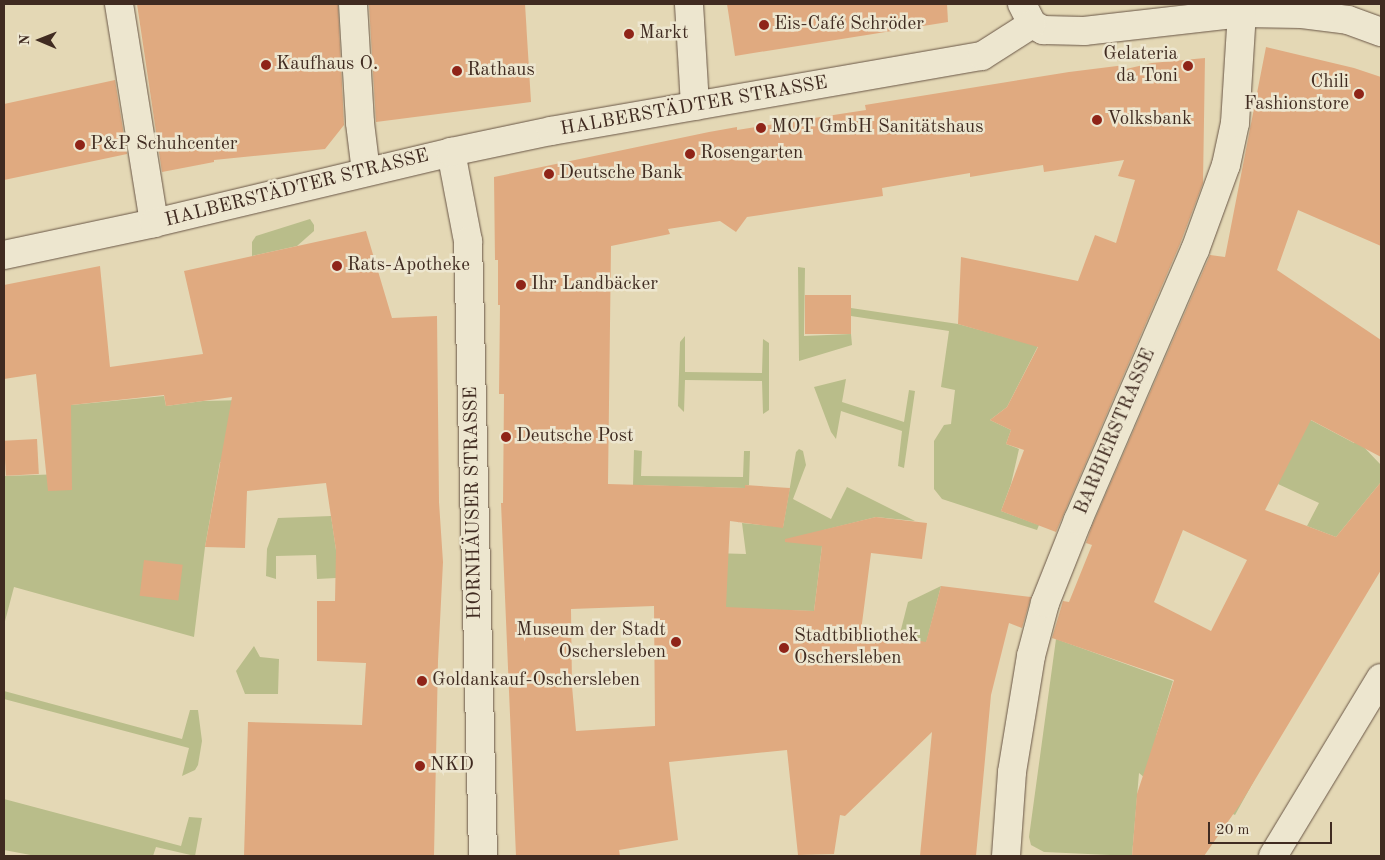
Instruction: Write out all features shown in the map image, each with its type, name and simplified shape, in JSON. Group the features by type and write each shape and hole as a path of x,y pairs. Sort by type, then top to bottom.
{"street":[{"path":"119,4 154,224"},
{"path":"353,4 360,123 366,172"},
{"path":"689,4 695,106"},
{"name":"HALBERSTÄDTER STRASSE","path":"4,255 154,224 451,152 695,106 982,56 1027,14 1043,30 1084,30 1242,13 1302,14 1348,12 1381,32"},
{"name":"BARBIERSTRASSE","path":"1006,856 1012,772 1031,656 1045,603 1071,536 1195,250 1226,165 1235,123 1242,13"},
{"name":"HORNHÄUSER STRASSE","path":"451,152 468,241 483,856"},
{"path":"1273,856 1381,678"}],"green space":[{"path":"310,219 314,225 314,231 297,246 252,256 252,242 256,236"},
{"path":"798,267 805,268 804,336 851,334 852,345 799,361"},
{"path":"851,308 958,324 1038,346 1007,407 990,420 1011,430 1006,444 1019,449 1011,484 1001,511 1039,525 1037,530 942,499 934,489 934,441 944,425 951,424 955,390 941,387 949,331 851,316"},
{"path":"685,336 685,372 762,373 763,339 769,343 769,410 763,414 762,381 685,380 684,412 678,406 680,342"},
{"path":"846,379 842,402 904,422 909,390 915,391 904,468 898,466 902,431 841,411 836,439 831,432 814,387"},
{"path":"164,396 166,406 203,401 288,399 266,459 220,462 205,547 194,637 14,587 4,625 4,476 64,474 71,405"},
{"path":"1303,416 1354,443 1358,441 1381,465 1381,482 1336,537 1307,526 1319,503 1278,484"},
{"path":"799,449 803,451 806,465 793,499 831,519 847,487 915,521 876,517 824,530 814,611 711,608 711,553 746,554 742,523 783,527 796,452"},
{"path":"634,450 642,451 641,476 743,477 744,451 750,451 749,485 745,485 745,488 633,485"},
{"path":"331,516 336,550 336,578 317,579 316,555 276,556 276,579 266,576 267,549 278,518"},
{"path":"941,586 924,651 897,645 908,602"},
{"path":"1056,639 1173,681 1156,736 1255,779 1235,815 1198,797 1173,801 1139,773 1132,856 1044,852 1031,845 1029,837"},
{"path":"254,646 260,657 279,659 278,694 245,694 236,671"},
{"path":"4,691 182,739 190,710 198,710 202,741 198,765 195,770 182,776 189,748 4,699"},
{"path":"4,799 181,846 189,817 202,818 195,856 156,847 153,856 36,856 4,850"}],"building":[{"name":"Kaufhaus O.","path":"137,4 338,4 344,125 325,149 214,160 214,162 162,172"},
{"name":"Rathaus","path":"369,4 525,4 531,102 376,122"},
{"path":"727,4 947,4 948,22 735,56"},
{"path":"1266,47 1354,68 1381,77 1381,246 1298,210 1277,270 1381,340 1381,457 1311,420 1265,510 1336,537 1381,482 1381,570 1241,803 1204,856 1132,856 1137,794 1174,680 1052,638 1063,601 1069,602 1092,545 1086,543 1092,526 1210,255 1225,257","holes":["1183,530 1247,560 1211,631 1154,602"]},
{"path":"1205,58 1203,183 1180,244 1056,532 1001,511 1024,450 1006,444 1011,430 990,420 1007,407 1038,347 958,324 961,257 1078,281 1095,235 1116,243 1135,180 1118,176 1124,160 1044,172 1043,165 970,177 970,173 882,188 883,196 747,217 736,232 720,221 668,229 670,234 611,246 608,484 745,488 745,485 790,488 783,528 730,521 726,607 814,611 822,546 785,542 785,539 876,517 927,523 922,559 871,553 861,631 926,642 941,586 1031,597 1022,628 1009,623 991,695 976,856 920,856 932,732 845,816 840,815 834,854 798,855 787,750 669,762 678,840 619,850 620,856 516,856 501,503 503,503 504,394 499,394 500,305 498,305 498,260 495,260 494,177 737,127 737,130 866,110 865,105 1069,72 1125,65 1126,69 1152,63","holes":["654,606 655,726 576,731 572,686 571,609"]},
{"path":"115,80 127,154 4,180 4,104"},
{"path":"366,231 392,318 437,316 439,502 443,562 438,661 434,856 244,856 248,722 362,725 366,663 317,661 317,601 335,601 336,550 326,483 247,491 245,548 205,547 232,397 166,406 164,395 71,405 72,490 48,491 36,374 4,379 4,285 100,266 110,367 203,354 184,271"},
{"path":"805,295 851,295 851,334 805,334"},
{"path":"37,439 39,474 6,476 4,441"},
{"path":"144,560 183,565 178,600 140,596"}],"place":[{"name":"Eis-Café Schröder","path":"764,25"},
{"name":"Markt","path":"629,34"},
{"name":"Kaufhaus O.","path":"266,65"},
{"name":"Gelateria da Toni","path":"1188,66"},
{"name":"Rathaus","path":"457,71"},
{"name":"Chili Fashionstore","path":"1359,94"},
{"name":"Volksbank","path":"1097,120"},
{"name":"MOT GmbH Sanitätshaus","path":"761,128"},
{"name":"P&P Schuhcenter","path":"80,145"},
{"name":"Rosengarten","path":"690,154"},
{"name":"Deutsche Bank","path":"549,174"},
{"name":"Rats-Apotheke","path":"337,266"},
{"name":"Ihr Landbäcker","path":"521,285"},
{"name":"Deutsche Post","path":"506,437"},
{"name":"Museum der Stadt Oschersleben","path":"676,642"},
{"name":"Stadtbibliothek Oschersleben","path":"784,648"},
{"name":"Goldankauf-Oschersleben","path":"422,681"},
{"name":"NKD","path":"420,766"}]}
